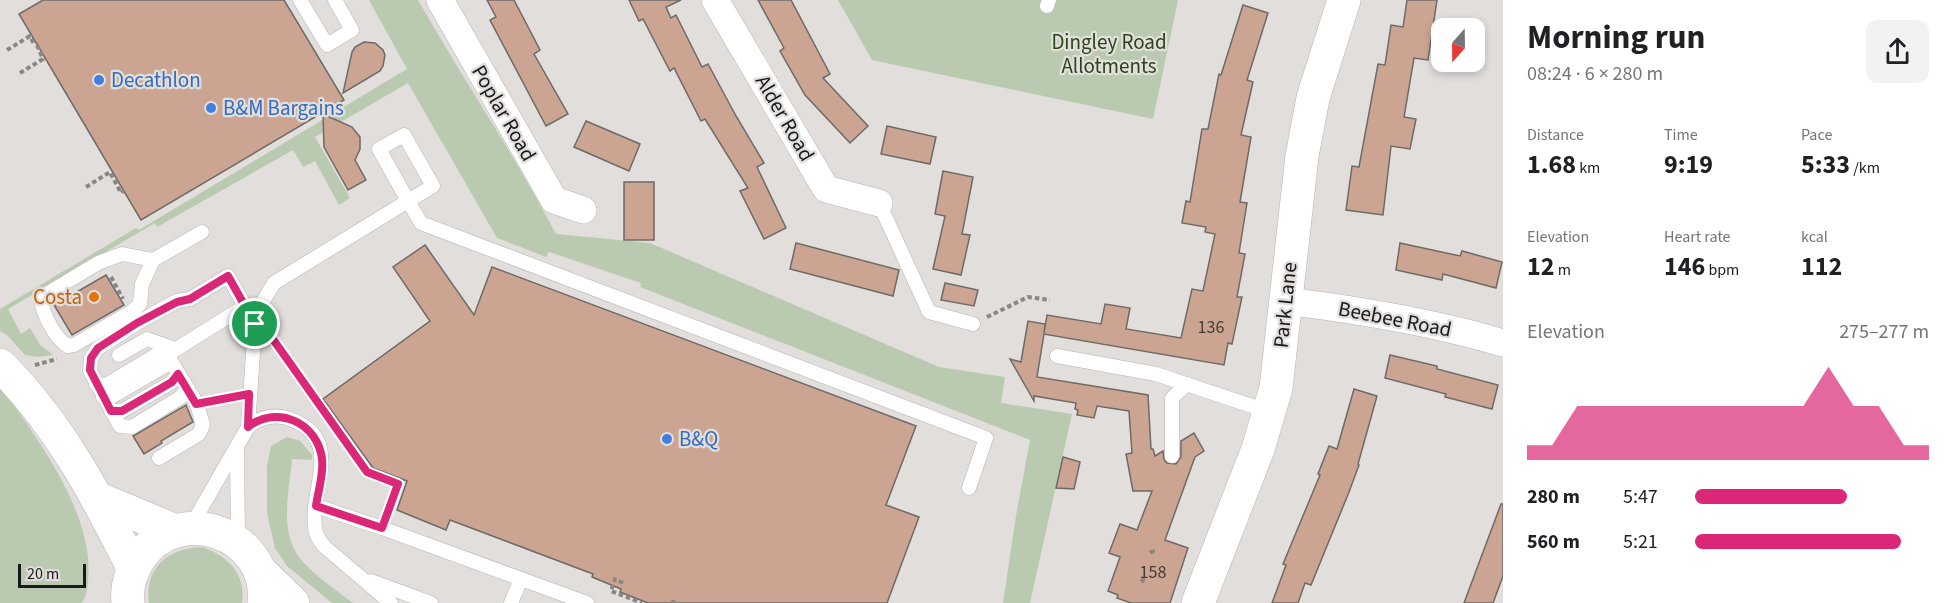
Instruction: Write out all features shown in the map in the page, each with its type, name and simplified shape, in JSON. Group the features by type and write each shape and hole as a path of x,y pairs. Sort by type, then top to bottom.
{"main road":[{"name":"Park Lane","path":"1198,603 1258,449 1276,388 1304,145 1313,98 1344,0"},
{"path":"0,364 36,405 61,440 99,499 133,568"},
{"path":"99,499 183,530"},
{"path":"128,603 129,583 133,568 144,552 158,539 183,530 207,529 223,533 238,542 260,571 293,603"},
{"path":"260,571 265,593 264,603"}],"street":[{"name":"Poplar Road","path":"440,0 554,200 583,210"},
{"name":"Alder Road","path":"715,0 826,189 879,203"},
{"name":"Beebee Road","path":"1286,301 1397,318 1478,335 1503,343"}],"lane":[{"path":"300,0 327,45 352,30 335,0"},
{"path":"248,427 255,324 259,308 274,283 408,201 433,186 404,135 379,149 408,201 421,223 986,438 969,488"},
{"path":"879,203 929,312 973,324"},
{"path":"153,260 122,254 98,263 45,295 41,300 44,312 61,341 68,346 74,345 131,312 140,304 142,284 153,260 202,232"},
{"path":"188,388 181,397 132,427 120,426 90,370 91,358 98,348 137,323 177,302 190,299 228,276 255,324"},
{"path":"103,396 113,396 163,367 172,353 245,306"},
{"path":"119,355 147,339 172,353 178,374 196,404 203,425 200,434 159,458"},
{"path":"96,384 106,385 156,355 172,353"},
{"path":"1057,356 1156,375 1270,412"},
{"path":"111,411 122,411 172,382 178,374"},
{"path":"1172,456 1172,398 1187,384"},
{"path":"183,530 237,448 248,427 257,420 274,416 296,422 316,439 322,461 316,506 316,531 319,540 391,603"},
{"path":"237,448 238,542"},
{"path":"316,506 587,603"},
{"path":"360,577 431,603"},
{"path":"511,603 521,579"}],"path":[{"path":"7,50 30,36 35,44 43,59 20,73"},
{"path":"86,187 110,172 121,192 123,191"},
{"path":"973,324 1028,297 1050,300"},
{"path":"255,324 270,335 367,472 398,484 382,528"},
{"path":"196,404 249,394"},
{"path":"623,582 615,579 611,591 642,603"}],"green space":[{"path":"369,0 418,0 556,234 650,243 939,367 1005,377 1001,403 1072,414 1030,603 1003,603 1030,440 640,287 641,283 549,252 546,257 497,238 408,83 315,137 350,198 339,205 315,161 303,167 293,150 157,227 155,223 8,309 21,334 30,328 40,345 53,355 38,357 25,355 8,336 0,331 0,309 136,228 139,230 407,69"},
{"name":"Dingley Road Allotments","path":"838,0 1178,0 1153,119 872,60"},
{"path":"0,386 46,453 73,504 88,556 87,590 81,603 0,603"},
{"path":"287,437 300,441 312,455 312,460 292,459 287,501 291,542 306,565 353,603 332,603 287,566 275,548 267,513 267,466 271,446"},
{"path":"202,547 220,555 238,575 241,583 242,603 149,603 148,590 151,579 161,562 179,551"}],"building":[{"name":"B&M Bargains","path":"43,0 284,0 344,100 141,220 19,14"},
{"path":"487,0 514,0 540,50 534,54 568,114 546,126 490,20 496,17"},
{"path":"629,0 681,0 666,7 671,18 676,15 702,67 708,64 764,163 757,167 786,228 764,239 740,191 748,188 705,119 701,121 674,68 670,71 643,19 639,21"},
{"path":"758,0 791,0 830,74 823,78 868,126 850,143 805,95 780,51 784,48"},
{"path":"1407,0 1437,0 1434,18 1431,18 1428,60 1414,58 1404,117 1416,119 1410,149 1391,146 1383,215 1346,210 1352,166 1359,167 1378,64 1385,65 1391,25 1403,27"},
{"path":"1243,5 1268,13 1247,80 1253,82 1241,135 1251,137 1240,202 1247,203 1239,253 1245,254 1237,297 1242,297 1232,344 1228,343 1224,365 1044,334 1037,377 1148,395 1151,449 1155,456 1163,451 1164,460 1167,463 1176,464 1181,457 1181,441 1194,433 1204,451 1195,457 1165,540 1188,548 1170,603 1131,603 1117,598 1118,595 1108,591 1120,557 1109,553 1120,524 1137,530 1152,491 1133,491 1126,454 1132,453 1129,411 1097,406 1094,418 1077,415 1076,403 1034,396 1034,401 1010,359 1021,362 1028,321 1045,324 1044,333 1047,315 1101,324 1105,304 1130,308 1126,329 1181,338 1192,289 1203,291 1215,234 1205,232 1206,227 1182,223 1186,201 1190,202 1202,129 1208,129 1219,74 1221,75"},
{"path":"364,42 375,43 383,50 385,55 383,66 380,71 343,93 352,52 355,47"},
{"path":"323,114 352,127 360,137 360,149 355,160 366,180 348,190 324,147"},
{"path":"586,121 640,144 629,171 574,147"},
{"path":"887,126 936,137 930,164 881,154"},
{"path":"943,171 973,177 962,234 970,235 961,275 933,269 945,216 935,214"},
{"path":"624,182 654,182 654,240 624,240"},
{"path":"796,243 899,270 893,296 790,269"},
{"path":"1400,243 1460,256 1462,251 1502,262 1496,288 1443,274 1442,280 1396,270"},
{"name":"B&Q","path":"425,245 474,315 492,267 916,426 886,505 919,517 887,603 648,603 620,592 621,589 592,577 593,574 450,520 446,530 397,510 407,481 373,468 323,399 430,321 393,267"},
{"name":"Costa","path":"106,275 124,305 72,335 54,305"},
{"path":"945,283 978,290 974,306 941,300"},
{"path":"1390,355 1437,366 1437,369 1498,385 1492,409 1385,378"},
{"path":"1354,389 1377,396 1359,465 1349,492 1311,585 1305,583 1298,603 1272,603 1286,565 1283,564 1320,475 1318,474 1329,446 1337,449"},
{"path":"186,405 193,422 144,454 133,436"},
{"path":"1063,457 1080,462 1074,489 1056,488"},
{"path":"1501,504 1503,504 1503,576 1493,603 1464,603"}],"place":[{"name":"Decathlon","path":"99,80"},
{"name":"B&M Bargains","path":"211,108"},
{"name":"Costa","path":"94,297"},
{"name":"B&Q","path":"667,439"}],"route":[{"path":"228,276 255,324 270,335 367,472 398,484 382,528 316,506 322,461 316,439 296,422 274,416 264,417 248,427 249,394 196,404 178,374 172,382 122,411 111,411 90,370 91,358 98,348 137,323 177,302 190,299 228,276"}]}
